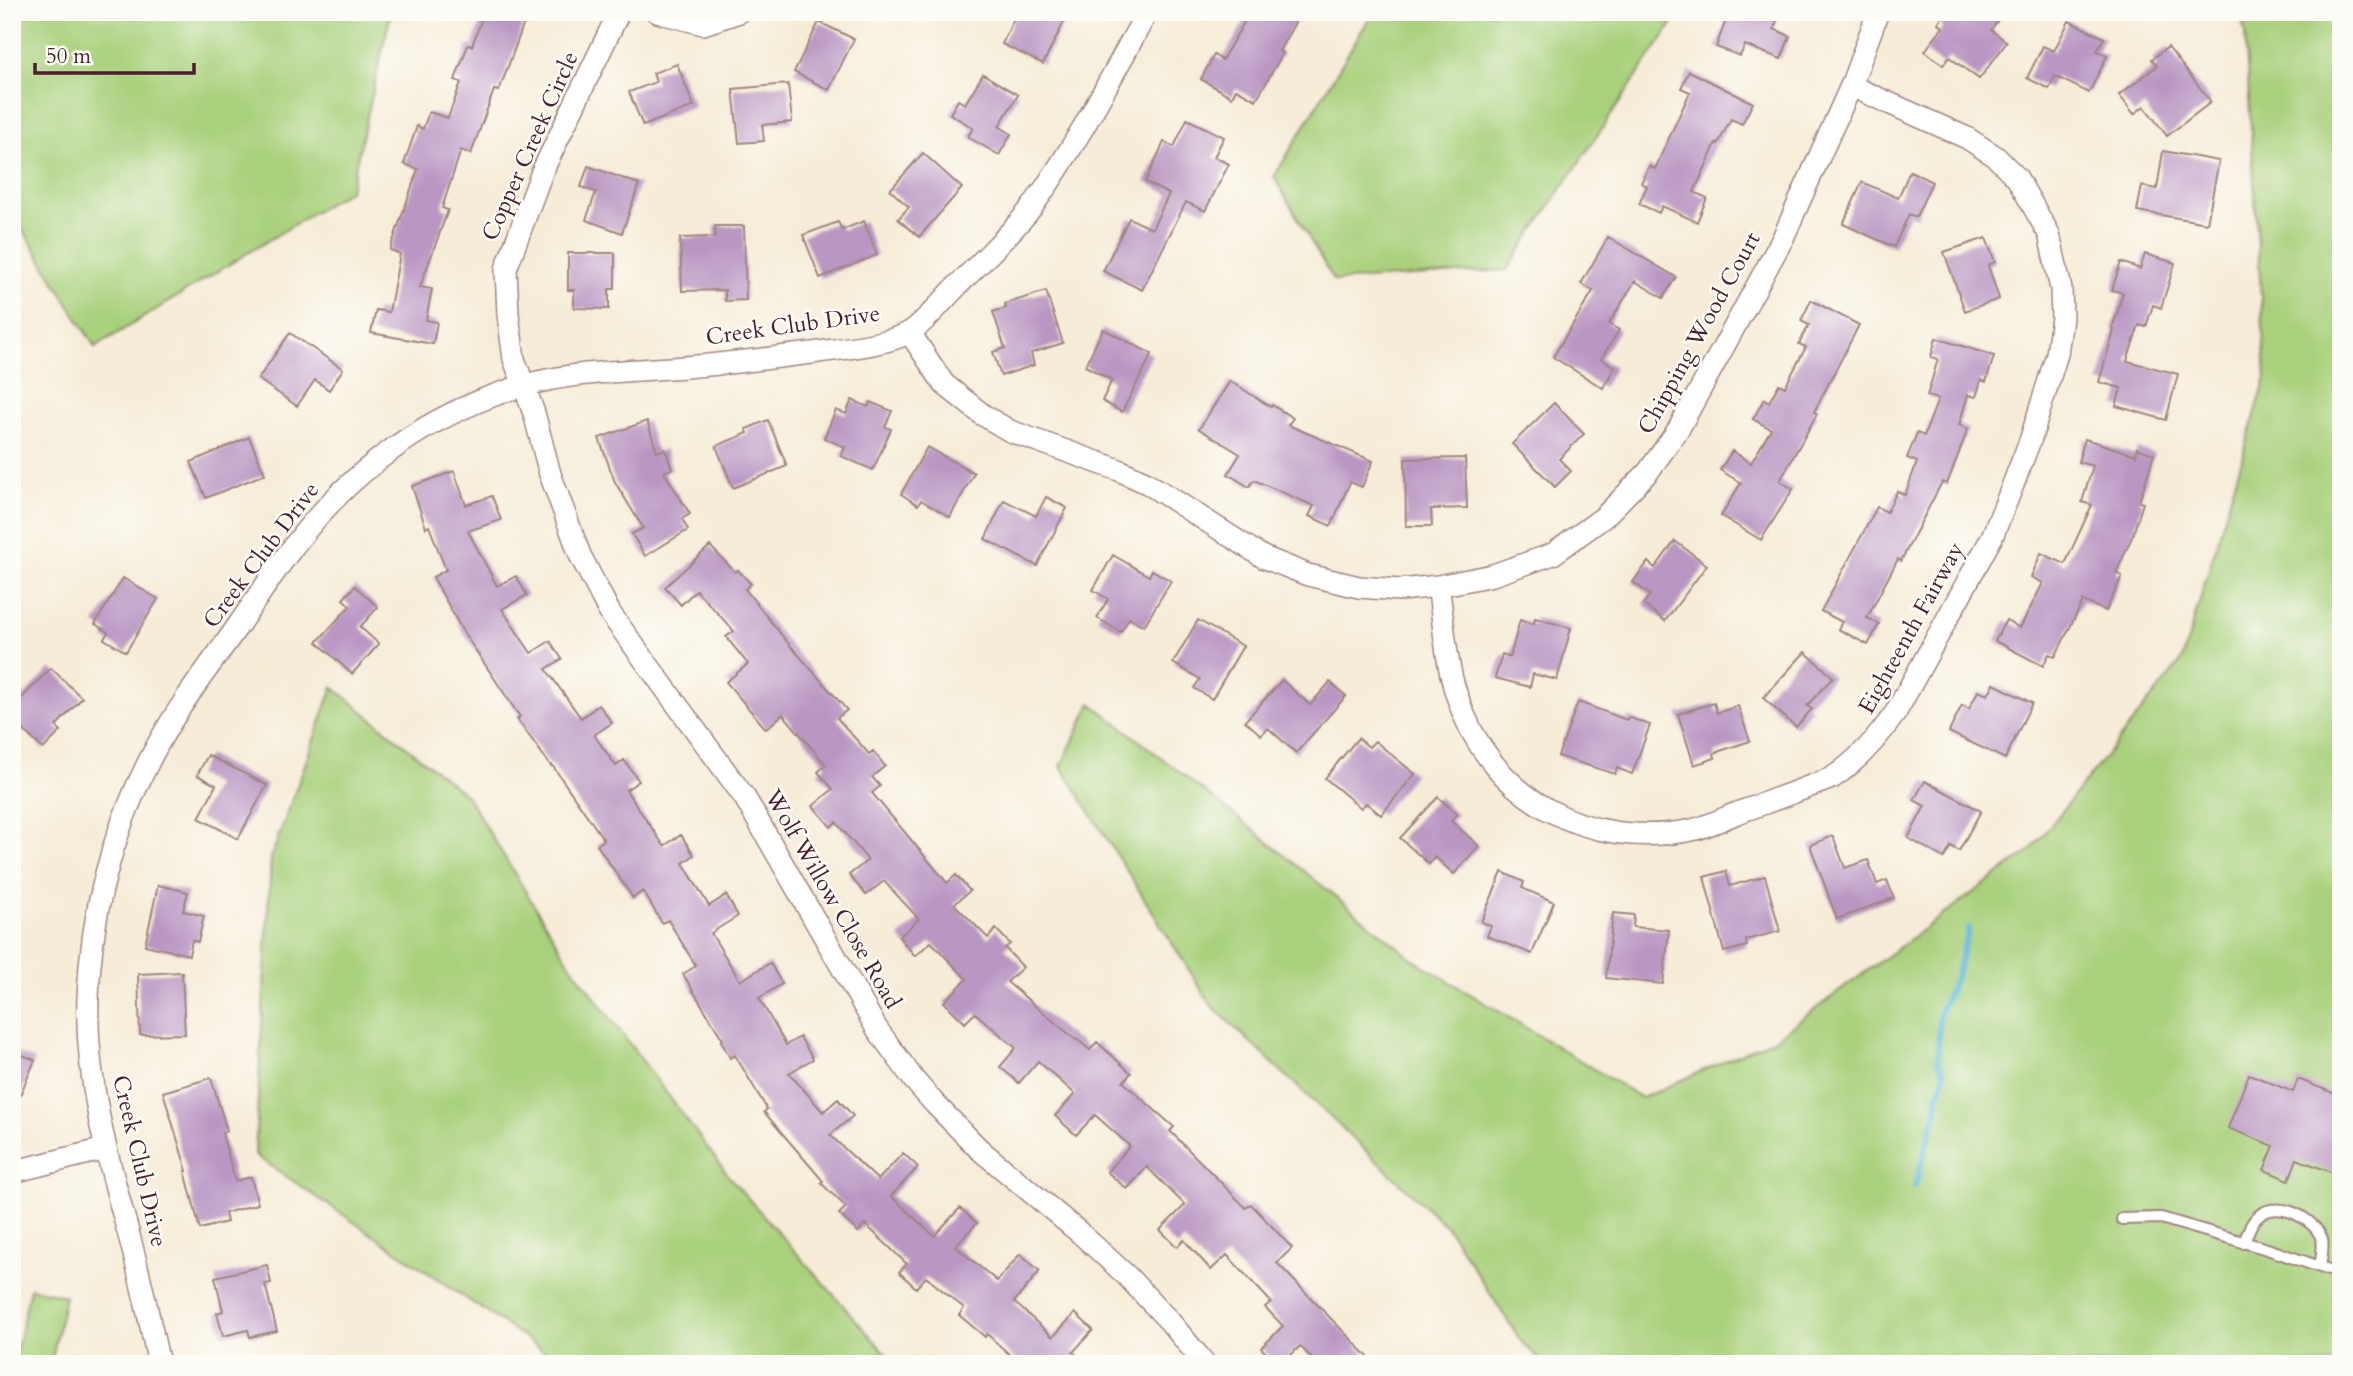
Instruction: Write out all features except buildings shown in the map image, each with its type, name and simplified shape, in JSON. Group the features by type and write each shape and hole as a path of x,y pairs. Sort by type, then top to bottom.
{"street":[{"name":"Copper Creek Circle","path":"524,386 514,359 506,269 542,172 619,12"},
{"path":"657,12 703,24 739,12"},
{"name":"Creek Club Drive","path":"159,1364 97,1111 88,998 94,932 104,879 120,824 158,743 288,554 320,514 355,478 397,444 443,418 492,396 555,379 727,364 828,351 872,344 910,333 1030,209 1101,98 1147,12"},
{"name":"Chipping Wood Court","path":"910,333 944,384 1010,432 1119,470 1147,483 1263,557 1308,575 1359,587 1400,590 1438,586 1493,575 1553,554 1604,517 1648,472 1678,430 1782,240 1852,86 1878,12"},
{"name":"Eighteenth Fairway","path":"1438,586 1448,663 1469,727 1489,758 1515,787 1545,808 1573,822 1601,831 1634,835 1695,829 1832,778 1848,767 1878,738 1896,712 1992,537 2031,438 2057,354 2062,318 2061,289 2049,234 2017,178 1995,156 1967,138 1852,86"},
{"name":"Wolf Willow Close Road","path":"524,386 564,514 594,584 618,624 745,798 877,1029 935,1104 979,1149 1080,1233 1126,1276 1205,1364"},
{"path":"12,1172 105,1149"}],"lane":[{"path":"2244,1243 2252,1222 2257,1217 2262,1213 2280,1209 2301,1217 2314,1226 2323,1241 2320,1267"},
{"path":"2122,1219 2161,1218 2341,1274"}],"green space":[{"path":"15,12 391,12 350,190 95,347 12,212 12,19"},
{"path":"1373,12 1680,12 1507,270 1334,281 1274,177"},
{"path":"2240,12 2341,12 2341,1364 1544,1364 1521,1341 1447,1227 1211,1005 1061,766 1091,703 1414,960 1642,1098 1776,1038 2031,850 2182,660 2266,378 2245,32"},
{"path":"333,687 467,796 572,967 731,1179 895,1364 563,1364 255,1155 271,858"},
{"path":"30,1288 65,1296 51,1364 14,1362"}],"waterway":[{"path":"1915,1186 1943,1081 1944,1073 1938,1060 1939,1014 1956,976 1969,928"}]}
